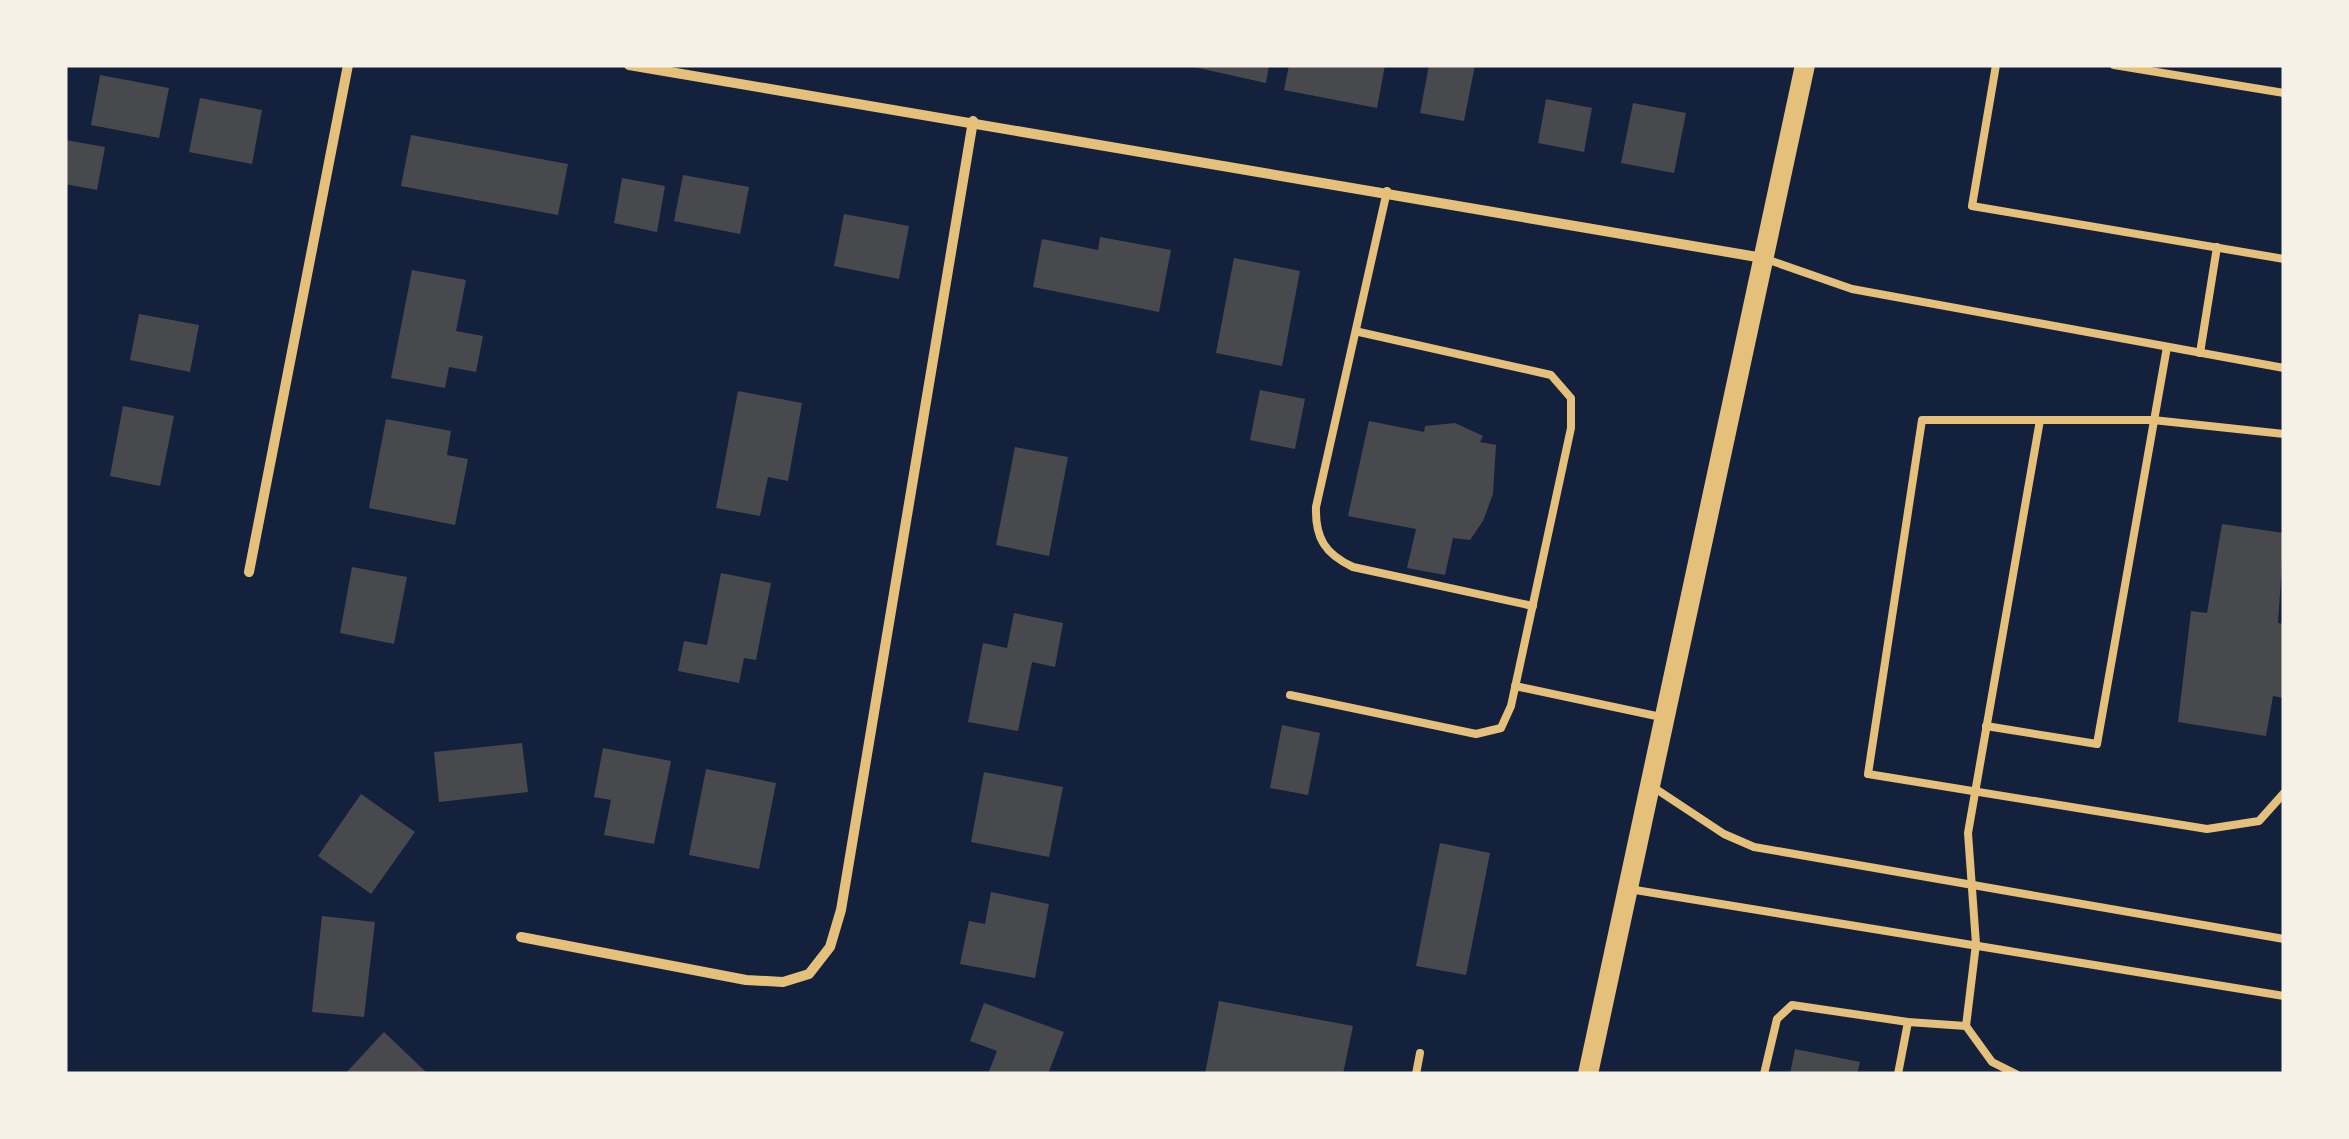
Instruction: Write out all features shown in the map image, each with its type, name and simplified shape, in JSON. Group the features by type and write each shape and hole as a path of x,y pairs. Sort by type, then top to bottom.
{"main road":[{"path":"1588,1074 1805,65"}],"street":[{"path":"249,572 348,65"},
{"path":"629,65 1388,191 1763,258"},
{"path":"521,937 746,980 783,982 810,974 830,948 841,910 973,121"}],"lane":[{"path":"1996,65 1972,206 2284,259"},
{"path":"2114,65 2284,94"},
{"path":"1388,191 1315,524 1328,553 1353,566 1533,606"},
{"path":"2200,352 2217,247"},
{"path":"1763,258 1852,289 2284,368"},
{"path":"1290,694 1491,734 1507,718 1516,686 1572,428 1571,398 1563,384 1537,369 1359,332"},
{"path":"1986,726 2096,744 2167,346"},
{"path":"2284,434 2153,420 1922,420 1868,774 2207,829 2260,821 2274,810 2284,792"},
{"path":"2016,1074 1992,1062 1966,1026 1976,944 1968,850 2040,420"},
{"path":"1516,686 1666,718"},
{"path":"1650,786 1724,834 1754,847 2284,938"},
{"path":"1628,889 2284,996"},
{"path":"1764,1074 1777,1019 1792,1005 1966,1026"},
{"path":"1898,1074 1908,1022"},
{"path":"1416,1074 1420,1052"}],"building":[{"path":"1185,65 1269,65 1266,83"},
{"path":"1289,65 1385,65 1377,108 1284,90"},
{"path":"1429,65 1475,65 1464,121 1420,113"},
{"path":"100,75 169,88 159,138 91,125"},
{"path":"200,98 262,110 252,164 189,152"},
{"path":"1546,99 1592,108 1584,152 1538,143"},
{"path":"1633,103 1686,113 1674,173 1621,163"},
{"path":"411,135 568,164 558,215 401,186"},
{"path":"65,140 105,147 97,190 65,184"},
{"path":"683,175 749,187 740,234 674,221"},
{"path":"622,178 665,186 657,232 614,223"},
{"path":"844,214 909,226 899,279 834,266"},
{"path":"1100,237 1171,250 1159,312 1033,287 1042,239 1098,250"},
{"path":"1234,258 1300,271 1282,366 1216,353"},
{"path":"412,270 466,280 456,331 483,336 476,372 449,367 445,388 391,378"},
{"path":"139,314 199,325 190,372 130,360"},
{"path":"1260,390 1305,399 1295,449 1250,440"},
{"path":"738,391 802,403 788,481 768,477 760,516 716,508"},
{"path":"123,406 174,416 160,486 110,476"},
{"path":"386,419 451,431 447,455 468,459 455,525 369,508"},
{"path":"1369,421 1424,432 1425,426 1455,423 1483,436 1480,442 1496,445 1493,494 1483,521 1470,540 1453,538 1445,575 1407,568 1416,529 1348,516"},
{"path":"1015,447 1068,457 1049,556 996,545"},
{"path":"2222,524 2284,533 2278,623 2284,624 2284,690 2283,698 2273,696 2266,736 2178,722 2191,611 2207,613"},
{"path":"352,567 407,577 394,644 340,633"},
{"path":"721,573 771,583 756,660 744,658 739,683 678,671 684,641 707,645"},
{"path":"1014,613 1063,623 1055,667 1032,662 1018,731 968,722 983,643 1007,648"},
{"path":"1282,725 1320,733 1308,795 1270,788"},
{"path":"522,743 528,792 439,802 434,752"},
{"path":"603,748 671,761 654,844 604,835 611,800 594,797"},
{"path":"706,769 776,783 759,869 689,855"},
{"path":"984,772 1063,787 1049,857 971,842"},
{"path":"361,794 415,832 371,894 318,856"},
{"path":"1440,843 1490,853 1466,975 1416,966"},
{"path":"991,892 1049,904 1035,978 960,964 969,921 985,924"},
{"path":"322,916 375,922 364,1017 312,1012"},
{"path":"1219,1001 1353,1026 1343,1074 1205,1074"},
{"path":"984,1003 1064,1032 1048,1074 988,1074 997,1051 970,1041"},
{"path":"384,1032 428,1074 345,1074"},
{"path":"1795,1049 1860,1062 1857,1074 1790,1074"}]}
